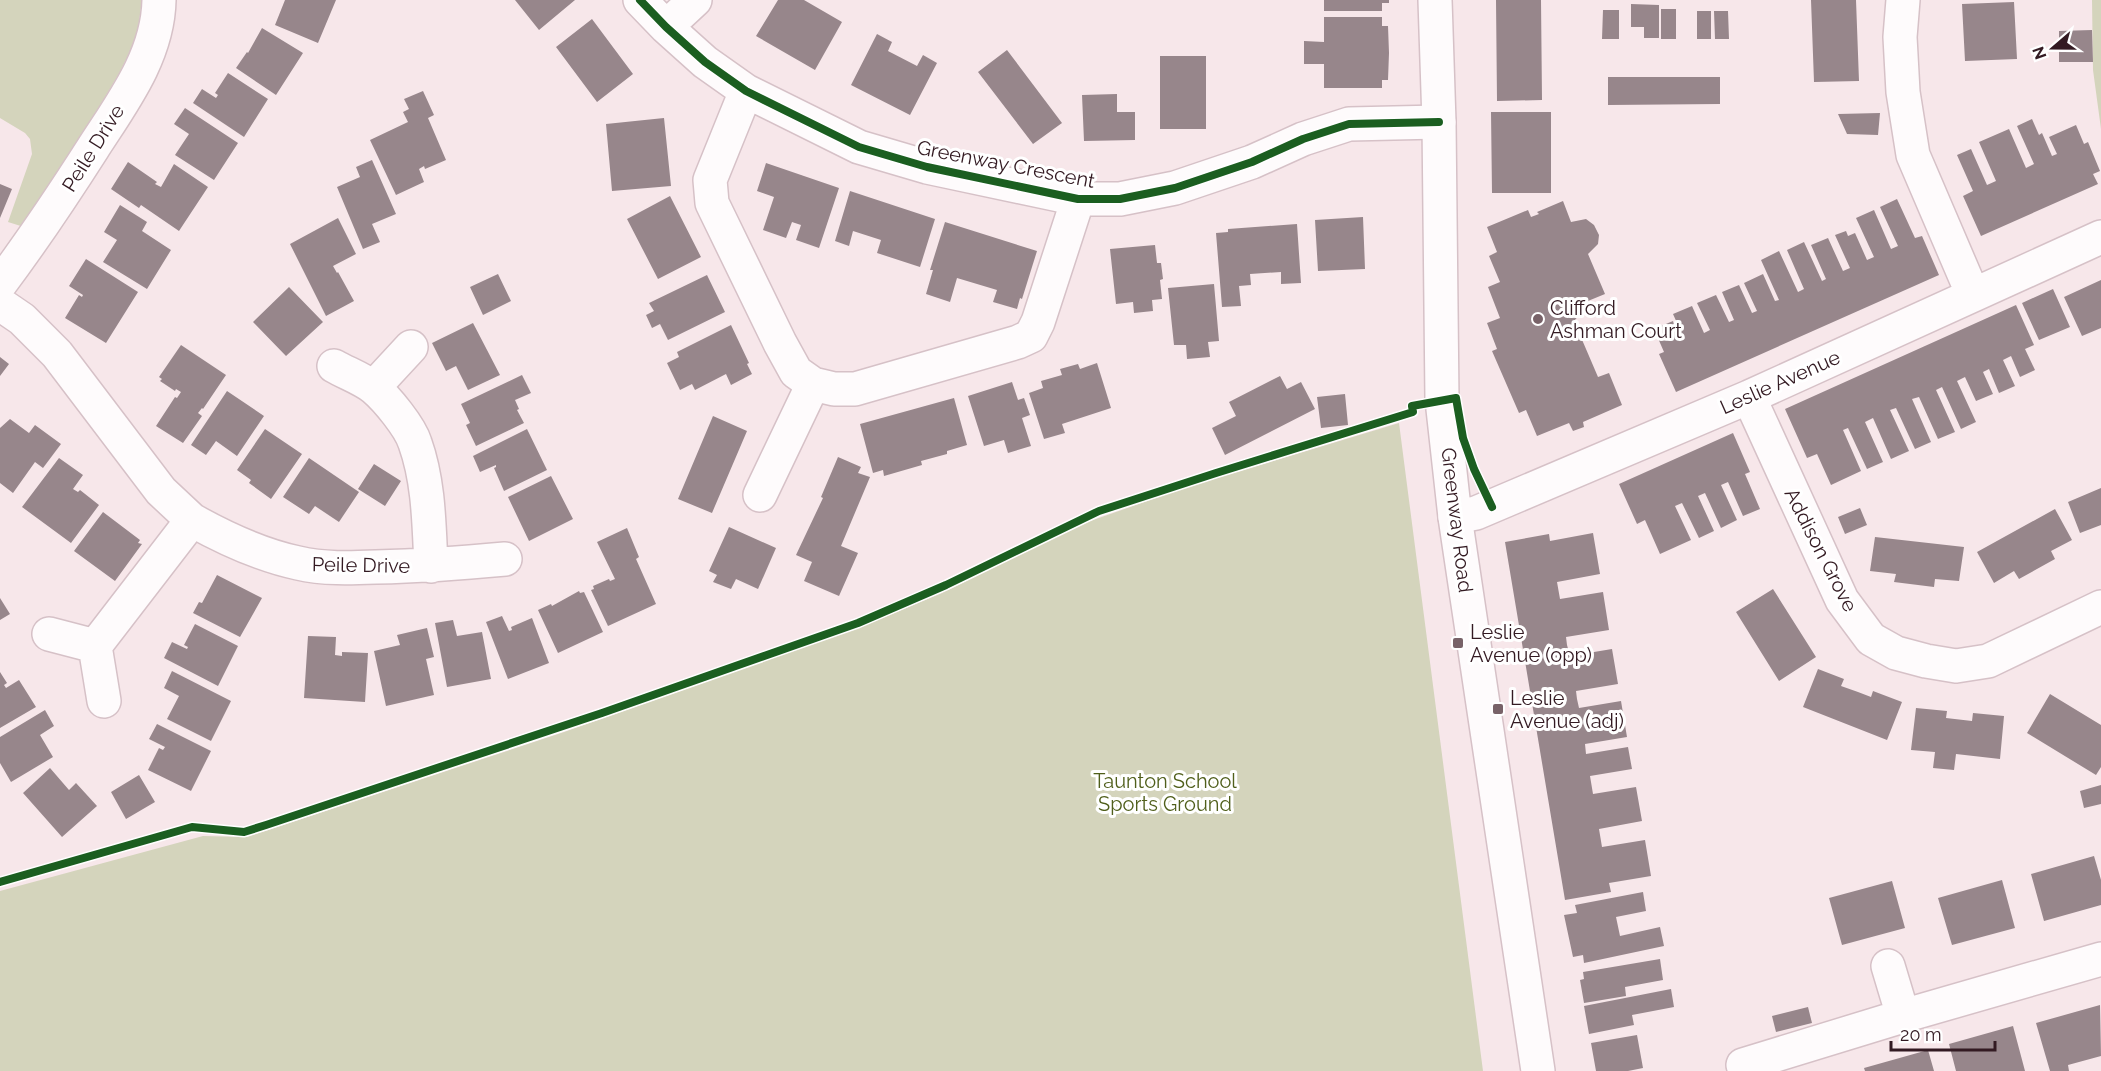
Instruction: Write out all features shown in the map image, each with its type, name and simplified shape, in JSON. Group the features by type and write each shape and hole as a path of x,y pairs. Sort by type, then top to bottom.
{"street":[{"name":"Peile Drive","path":"0,284 50,217 116,113 145,62 157,28 159,0"},
{"name":"Greenway Crescent","path":"639,0 705,62 746,92 859,147 927,167 1078,199 1120,200 1175,188 1233,169 1303,139 1349,124 1439,122"},
{"path":"666,27 695,0"},
{"name":"Greenway Road","path":"1435,0 1439,122 1442,400 1455,518 1538,1071"},
{"path":"1903,0 1900,37 1903,92 1913,155 1973,295"},
{"path":"746,92 710,180 712,203 796,372 813,384 760,495"},
{"name":"Greenway Crescent","path":"813,384 834,389 855,389 1031,336 1038,322 1078,199"},
{"name":"Leslie Avenue","path":"1455,518 1476,513 1749,397 2101,237"},
{"name":"Peile Drive","path":"0,304 22,319 57,354 161,491 192,520 230,541 300,564 342,568 431,566 505,559"},
{"path":"374,387 411,347"},
{"name":"Peile Drive","path":"334,366 374,387 398,415 415,441 424,479 429,516 431,566"},
{"name":"Addison Grove","path":"1749,397 1842,600 1871,639 1896,653 1926,661 1956,666 1988,662 2101,607"},
{"path":"104,702 95,646 192,520"},
{"path":"49,634 95,646"},
{"path":"1743,1065 2101,959"},
{"path":"1888,966 1903,1016"}],"green space":[{"path":"0,0 142,0 137,37 120,72 66,163 24,227 8,222 32,154 30,139 25,133 0,118"},
{"path":"2092,0 2101,0 2101,129 2093,70"},
{"name":"Taunton School Sports Ground","path":"1399,423 1483,1071 0,1071 0,891 203,836 247,837 564,732 861,627 942,593 1076,526 1190,486"}],"building":[{"path":"285,0 336,0 318,43 275,25"},
{"path":"515,0 575,0 539,30"},
{"path":"778,0 804,0 842,22 815,70 756,36"},
{"path":"1324,0 1389,0 1389,3 1382,3 1382,11 1324,11"},
{"path":"1496,0 1541,0 1542,100 1497,101"},
{"path":"1811,0 1856,0 1859,81 1814,82"},
{"path":"2014,2 2017,59 1965,61 1962,4"},
{"path":"1631,4 1659,5 1659,38 1644,38 1644,27 1631,27"},
{"path":"1661,9 1676,9 1676,39 1661,39"},
{"path":"1603,10 1619,10 1619,39 1602,39"},
{"path":"1697,11 1711,11 1711,39 1697,39"},
{"path":"1714,11 1728,11 1729,39 1715,39"},
{"path":"1324,17 1382,17 1382,26 1388,26 1389,53 1388,80 1382,80 1382,88 1324,88 1324,64 1304,64 1304,41 1324,42"},
{"path":"592,19 633,74 597,102 556,47"},
{"path":"262,28 303,53 276,95 236,68 248,53"},
{"path":"2092,30 2093,62 2059,62 2059,31"},
{"path":"877,34 892,42 888,51 917,66 923,55 937,63 910,115 851,85"},
{"path":"1007,50 1062,123 1033,144 978,72"},
{"path":"1160,56 1206,56 1206,129 1160,129"},
{"path":"228,73 268,99 244,137 193,103 202,89 216,98 218,95 215,93"},
{"path":"1608,77 1720,77 1720,104 1608,105"},
{"path":"423,91 434,115 428,118 446,160 425,169 424,166 419,169 424,182 396,195 370,140 408,122 403,112 409,109 404,99"},
{"path":"1117,94 1117,112 1135,112 1135,140 1084,141 1082,95"},
{"path":"185,108 238,143 214,180 175,155 189,134 174,124"},
{"path":"1491,112 1551,112 1551,193 1492,193"},
{"path":"1880,113 1878,135 1847,134 1838,114"},
{"path":"664,118 671,186 612,191 606,124"},
{"path":"2032,119 2039,135 2042,133 2052,156 2057,154 2049,137 2076,125 2084,144 2088,142 2100,171 2093,174 2098,184 1981,236 1963,196 1973,191 1957,155 1971,149 1987,185 1996,181 1979,142 2009,129 2026,168 2034,164 2017,126"},
{"path":"372,160 396,214 372,224 380,242 363,249 337,187 360,177 356,167"},
{"path":"128,162 161,187 174,164 208,187 179,231 141,205 139,208 111,189"},
{"path":"766,163 839,188 819,248 796,240 801,225 792,222 786,238 763,230 774,197 757,191"},
{"path":"0,184 12,189 0,218"},
{"path":"850,191 935,219 920,267 877,253 881,240 853,231 849,246 835,241"},
{"path":"670,196 701,257 658,279 627,219"},
{"path":"1897,199 1915,238 1922,236 1939,275 1676,392 1659,354 1664,352 1654,329 1673,321 1674,325 1677,323 1673,314 1692,306 1704,333 1710,330 1697,303 1716,295 1729,322 1734,320 1722,292 1739,285 1752,313 1757,311 1744,283 1763,274 1775,301 1779,300 1761,260 1779,251 1798,292 1804,289 1787,250 1804,242 1822,281 1826,279 1811,245 1828,238 1843,271 1850,268 1835,235 1846,231 1848,236 1855,233 1867,260 1874,257 1856,218 1874,210 1891,249 1898,246 1880,207"},
{"name":"Clifford Ashman Court","path":"1563,201 1571,222 1586,219 1594,225 1599,235 1598,244 1588,254 1605,294 1583,303 1582,312 1574,321 1598,377 1609,373 1622,405 1583,422 1584,427 1573,431 1569,423 1537,436 1526,410 1519,413 1492,351 1497,349 1487,323 1500,318 1488,287 1500,282 1489,256 1497,252 1487,227 1528,210 1531,217"},
{"path":"120,205 147,222 142,231 171,250 147,289 103,262 117,240 104,232"},
{"path":"1363,217 1365,269 1318,271 1315,220"},
{"path":"338,218 356,254 333,266 354,301 326,316 290,244"},
{"path":"945,222 1037,251 1017,309 993,302 997,290 957,278 950,302 926,294 933,270 930,270"},
{"path":"1297,224 1301,283 1281,284 1281,272 1250,274 1251,285 1239,286 1241,306 1222,307 1216,233 1228,232 1228,229"},
{"path":"1155,245 1157,263 1161,263 1162,299 1152,300 1153,311 1134,313 1133,302 1116,304 1110,249"},
{"path":"86,259 138,292 106,343 65,318 79,295 82,297 83,295 69,286"},
{"path":"498,274 511,301 483,315 470,287"},
{"path":"707,275 725,312 668,340 660,324 652,328 646,315 654,311 649,303"},
{"path":"2101,280 2101,328 2082,336 2064,297"},
{"path":"1214,284 1219,341 1208,342 1210,357 1187,359 1186,345 1174,345 1168,288"},
{"path":"289,287 323,322 286,356 253,322"},
{"path":"2053,289 2070,327 2039,340 2022,303"},
{"path":"2016,305 2034,345 2025,349 2035,370 2020,377 2011,356 2003,360 2015,386 1999,393 1989,369 1983,372 1993,394 1976,401 1965,377 1957,381 1976,422 1961,429 1942,387 1936,390 1955,432 1938,439 1919,397 1912,399 1931,442 1915,449 1896,408 1890,410 1909,451 1891,459 1873,418 1865,422 1883,462 1867,469 1848,428 1843,430 1861,471 1831,485 1817,454 1807,458 1785,409"},
{"path":"473,323 500,375 468,390 456,366 446,371 432,343"},
{"path":"731,325 752,374 731,385 726,374 695,390 692,384 680,390 667,363 679,357 677,352"},
{"path":"181,345 226,375 198,413 202,416 183,443 156,426 175,397 177,398 181,392 176,389 175,391 160,381 162,379 159,377"},
{"path":"0,357 9,364 0,376"},
{"path":"1097,363 1111,408 1062,424 1065,433 1044,439 1029,393 1043,388 1041,381 1062,375 1060,369 1078,364 1080,369"},
{"path":"522,375 531,393 515,400 524,423 476,446 466,425 470,423 461,404"},
{"path":"1280,376 1287,389 1301,382 1315,409 1225,455 1212,428 1236,416 1229,402"},
{"path":"1012,382 1018,400 1024,398 1030,415 1022,418 1031,446 1008,453 1004,440 984,446 968,396"},
{"path":"227,391 264,416 237,456 216,441 206,455 191,445"},
{"path":"1345,394 1348,425 1321,428 1317,397"},
{"path":"954,398 967,445 947,451 947,454 921,461 922,465 884,476 883,470 873,473 860,424"},
{"path":"713,416 747,431 712,513 678,499"},
{"path":"10,419 29,433 35,425 61,444 43,468 35,462 13,493 0,483 0,428"},
{"path":"265,429 302,454 271,499 249,483 251,480 237,470"},
{"path":"527,429 547,470 504,491 494,468 496,465 480,472 473,456"},
{"path":"1733,433 1750,472 1745,474 1760,509 1743,516 1728,482 1721,485 1737,520 1721,528 1705,493 1698,496 1714,531 1699,538 1682,503 1675,506 1691,540 1660,554 1645,520 1637,524 1619,484"},
{"path":"838,457 861,467 858,473 870,477 841,546 858,553 839,596 804,581 812,562 796,555 823,498 821,497"},
{"path":"59,458 83,475 73,489 78,492 80,490 99,505 71,543 22,507"},
{"path":"309,458 359,492 339,522 315,506 309,514 283,497"},
{"path":"374,464 401,481 385,506 358,489"},
{"path":"551,476 573,519 529,541 508,497"},
{"path":"2101,488 2101,525 2080,533 2068,502"},
{"path":"1860,508 1867,525 1845,534 1838,517"},
{"path":"2055,509 2072,540 2051,551 2055,559 2019,579 2014,571 1994,583 1977,552"},
{"path":"103,512 140,540 138,543 142,544 115,581 74,551"},
{"path":"729,527 776,548 758,589 736,579 731,589 713,582 717,575 709,571"},
{"path":"627,528 639,557 636,559 656,604 608,626 591,590 594,589 593,586 609,579 610,581 615,579 597,542"},
{"path":"1593,533 1600,574 1557,582 1560,599 1603,592 1609,630 1566,637 1567,645 1570,656 1612,649 1618,684 1576,691 1577,699 1579,708 1621,701 1627,737 1585,744 1586,754 1628,747 1632,769 1590,776 1593,794 1636,787 1642,821 1599,829 1602,847 1645,840 1651,876 1609,883 1611,892 1565,900 1505,542 1549,534 1550,541"},
{"path":"1875,537 1964,547 1959,581 1935,579 1934,587 1894,582 1896,574 1870,571"},
{"path":"217,575 262,598 240,637 193,613 199,602 202,603"},
{"path":"1773,589 1816,657 1779,681 1736,612"},
{"path":"579,591 584,592 603,632 558,653 538,610 551,604 552,606"},
{"path":"0,598 10,614 0,620"},
{"path":"502,616 509,631 512,630 511,627 532,618 549,663 508,679 486,622"},
{"path":"453,620 457,636 482,632 491,679 447,687 435,623"},
{"path":"195,624 238,646 218,686 164,658 172,642 187,649 188,647 184,645"},
{"path":"427,628 434,657 426,659 434,695 386,706 374,651 400,645 397,635"},
{"path":"308,636 336,637 335,655 342,656 342,652 368,653 365,702 304,698"},
{"path":"1818,669 1844,679 1841,686 1871,697 1873,691 1902,702 1887,740 1803,707"},
{"path":"172,671 231,701 211,741 167,719 179,696 164,688"},
{"path":"0,672 7,683 4,685 6,688 19,680 36,707 0,728"},
{"path":"2050,694 2101,725 2101,767 2096,775 2027,733"},
{"path":"1916,708 1947,711 1946,718 1972,721 1973,713 2004,716 2000,759 1956,754 1954,770 1933,768 1935,752 1911,750"},
{"path":"45,710 54,726 40,735 53,757 11,782 0,763 0,737"},
{"path":"157,724 211,751 191,791 148,770 159,748 163,750 165,747 149,739"},
{"path":"50,768 69,790 76,783 97,806 62,837 23,793"},
{"path":"139,775 155,802 126,819 111,792"},
{"path":"2101,785 2101,804 2084,808 2080,791"},
{"path":"2094,856 2101,880 2101,905 2044,921 2031,874"},
{"path":"2002,880 2015,928 1952,945 1938,898"},
{"path":"1892,881 1905,928 1842,945 1829,898"},
{"path":"1643,892 1646,911 1616,917 1620,936 1660,927 1664,946 1584,963 1583,955 1573,957 1564,915 1577,913 1575,905"},
{"path":"1660,959 1663,980 1625,987 1626,996 1584,1003 1580,980 1584,979 1583,972"},
{"path":"1671,989 1674,1007 1632,1015 1634,1025 1589,1034 1584,1006"},
{"path":"2100,1005 2101,1056 2068,1065 2069,1071 2050,1071 2036,1023"},
{"path":"1808,1007 1812,1023 1776,1032 1772,1016"},
{"path":"2013,1026 2025,1071 1956,1071 1949,1044"},
{"path":"1637,1035 1643,1068 1628,1071 1596,1071 1591,1043"},
{"path":"1928,1050 1934,1071 1865,1071 1864,1068"}],"cycle path":[{"path":"640,0 705,62 746,91 859,147 927,167 1078,199 1120,199 1175,188 1252,162 1303,139 1349,124 1439,122"},
{"path":"0,882 192,827 244,832 602,713 858,623 946,585 1099,511 1413,412 1412,406 1456,398 1463,438 1474,469 1492,507"}],"place":[{"name":"Clifford Ashman Court","path":"1538,319"},
{"name":"Leslie Avenue (opp)","path":"1458,643"},
{"name":"Leslie Avenue (adj)","path":"1498,709"}]}
